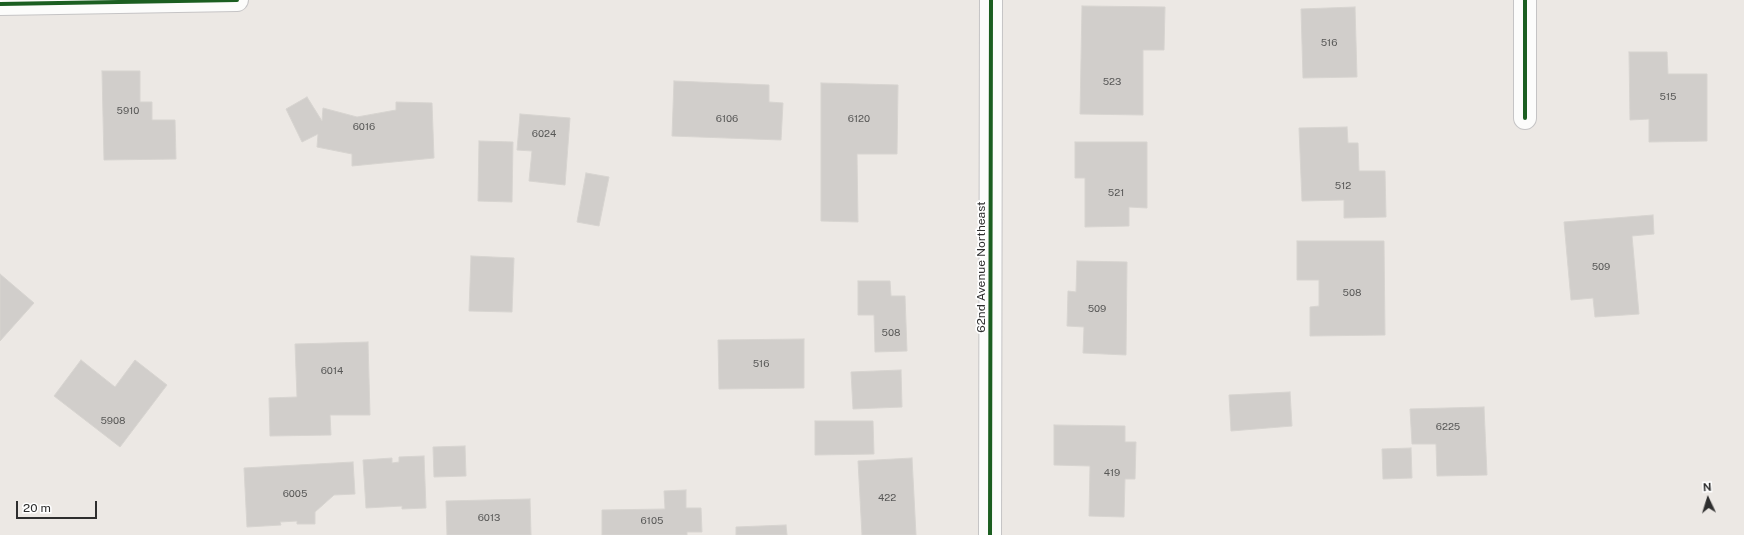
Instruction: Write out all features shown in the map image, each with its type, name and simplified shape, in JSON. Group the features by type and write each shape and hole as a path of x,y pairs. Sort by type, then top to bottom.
{"street":[{"path":"0,4 237,0"},
{"name":"62nd Avenue Northeast","path":"990,535 991,0"},
{"path":"1525,0 1525,118"}],"building":[{"path":"1082,6 1165,7 1164,50 1143,50 1143,115 1080,114"},
{"path":"1355,7 1357,77 1303,78 1301,9"},
{"path":"1629,52 1667,52 1668,74 1707,74 1707,141 1649,142 1649,119 1630,120"},
{"path":"102,71 140,71 140,102 152,102 152,120 175,120 176,159 104,160"},
{"path":"674,81 769,85 769,102 783,103 781,140 672,136"},
{"path":"821,83 898,85 897,154 857,154 858,222 821,221"},
{"path":"307,97 322,121 323,108 357,117 396,110 396,102 432,103 434,158 352,166 352,154 317,147 318,134 302,142 286,109"},
{"path":"520,114 570,118 565,185 529,181 532,151 517,150"},
{"path":"1347,127 1348,143 1358,143 1359,171 1385,171 1386,217 1344,218 1344,200 1302,201 1299,128"},
{"path":"479,141 513,142 512,202 478,201"},
{"path":"1075,142 1147,142 1147,208 1129,207 1129,226 1085,227 1085,178 1075,178"},
{"path":"586,173 609,177 599,226 577,222"},
{"path":"1653,215 1654,234 1632,236 1639,314 1595,317 1593,298 1571,300 1564,222"},
{"path":"1297,241 1384,241 1385,335 1310,336 1310,307 1319,306 1319,280 1297,280"},
{"path":"471,256 514,258 512,312 469,311"},
{"path":"1077,261 1127,262 1126,355 1083,353 1084,327 1067,326 1068,291 1076,292"},
{"path":"0,274 34,303 0,341"},
{"path":"858,281 890,281 891,296 905,296 907,351 875,352 874,315 858,315"},
{"path":"804,339 804,388 719,389 718,340"},
{"path":"368,342 370,415 330,415 331,435 270,436 269,398 297,397 295,344"},
{"path":"81,360 115,387 135,360 167,385 120,447 54,396"},
{"path":"901,370 902,407 853,409 851,372"},
{"path":"1290,392 1292,426 1231,431 1229,395"},
{"path":"1484,407 1487,475 1437,476 1436,444 1412,444 1410,409"},
{"path":"815,421 873,421 874,454 815,455"},
{"path":"1054,425 1125,426 1125,442 1136,442 1135,479 1125,479 1124,517 1089,516 1090,466 1054,465"},
{"path":"465,446 466,476 434,477 433,447"},
{"path":"1411,448 1412,478 1383,479 1382,449"},
{"path":"424,456 426,508 402,509 402,506 366,508 363,460 392,458 392,463 399,462 399,457"},
{"path":"912,458 916,535 862,535 858,461"},
{"path":"353,462 355,494 334,495 315,512 315,524 297,524 297,521 280,522 281,525 247,527 244,468"},
{"path":"686,490 686,508 701,508 702,532 687,532 687,535 602,535 602,510 665,509 664,491"},
{"path":"530,499 531,535 447,535 446,501"},
{"path":"786,525 787,535 736,535 736,527"}],"cycle path":[{"path":"0,4 237,0"},
{"path":"990,535 991,0"},
{"path":"1525,0 1525,118"}]}
